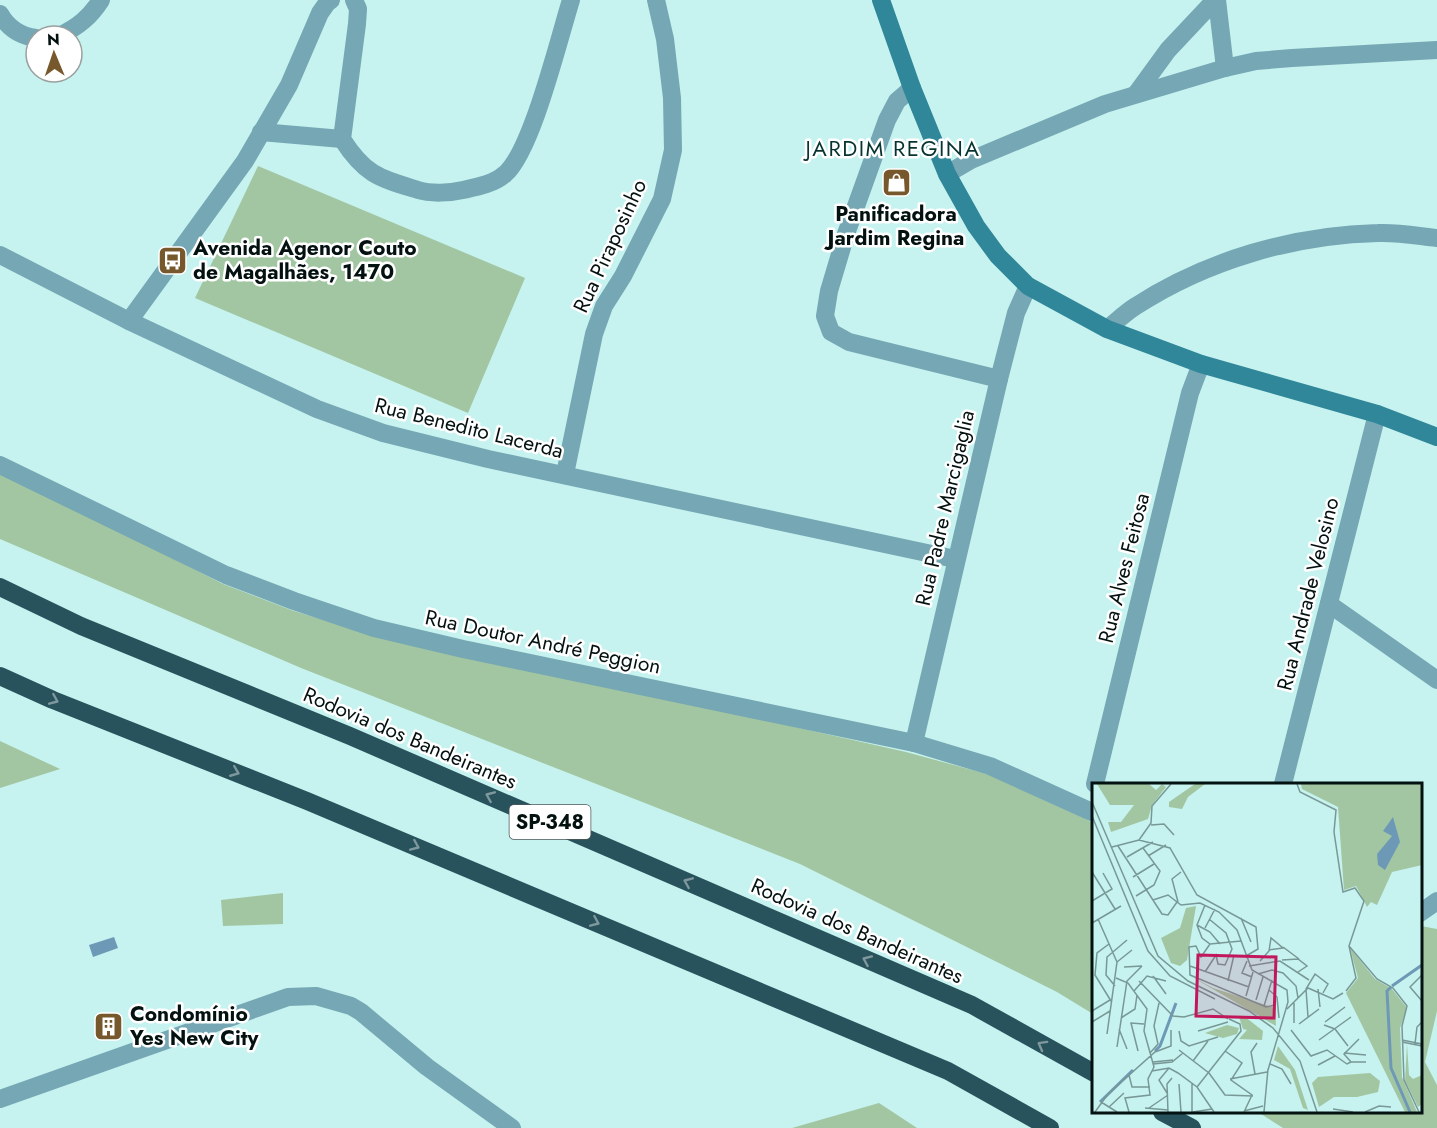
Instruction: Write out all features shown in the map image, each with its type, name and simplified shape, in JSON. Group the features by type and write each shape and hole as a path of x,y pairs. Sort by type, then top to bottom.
{"highway":[{"name":"Rodovia dos Bandeirantes","path":"0,587 81,626 350,736 972,1005 1092,1072"},
{"path":"0,676 53,700 307,801 948,1071 1050,1128"},
{"path":"1164,1113 1192,1128"}],"street":[{"path":"80,24 92,14 101,0"},
{"path":"129,321 245,161 289,85 320,13 331,0"},
{"path":"354,0 358,9 357,24 342,139 362,167 387,181 423,192 454,192 484,185 505,174 516,161 531,127 571,0"},
{"name":"Rua Piraposinho","path":"565,474 594,334 604,306 623,276 662,199 673,150 672,98 665,39 656,0"},
{"path":"881,0 912,88 947,174 976,226 998,256 1028,286 1107,329 1201,364 1377,414 1437,437"},
{"path":"1216,0 1225,68"},
{"path":"1136,94 1168,50 1216,0"},
{"path":"0,14 4,22 17,33 24,35"},
{"path":"947,174 971,160 1106,104 1225,68 1256,61 1437,50"},
{"path":"912,88 897,101 887,120 846,234 829,291 825,316 831,332 849,342 999,380"},
{"path":"261,132 342,139"},
{"path":"1107,329 1136,306 1198,272 1242,256 1305,240 1379,233 1437,238"},
{"name":"Rua Benedito Lacerda","path":"0,255 129,321 317,409 383,433 488,459 956,560"},
{"name":"Rua Padre Marcigaglia","path":"914,743 999,380 1016,313 1028,286"},
{"name":"Rua Alves Feitosa","path":"1095,783 1190,393 1201,364"},
{"name":"Rua Andrade Velosino","path":"1283,783 1377,414"},
{"name":"Rua Doutor André Peggion","path":"0,465 226,575 374,628 463,649 914,743 990,766 1091,811"},
{"path":"1329,604 1437,680"},
{"path":"1422,912 1437,901"},
{"path":"0,1099 288,997 316,996 340,1002 361,1012 427,1067 512,1128"}],"green space":[{"path":"258,166 525,278 468,413 195,298"},
{"path":"0,471 223,584 291,610 376,636 521,665 906,752 987,774 1092,823 1092,1013 1057,992 800,864 301,668 0,539"},
{"path":"0,741 60,769 0,788"},
{"path":"283,893 283,924 223,926 221,900"},
{"path":"1422,926 1437,929 1437,1011 1425,1062 1437,1085 1437,1128 1283,1128 1260,1113 1422,1113"},
{"path":"879,1103 917,1128 792,1128"}],"water":[{"path":"114,937 118,948 93,957 89,945"}],"place":[{"name":"Panificadora Jardim Regina","path":"896,183"},
{"name":"Avenida Agenor Couto de Magalhães, 1470","path":"172,260"},
{"name":"Condomínio Yes New City","path":"109,1026"}],"district":[{"name":"JARDIM REGINA","path":"893,148"}]}
